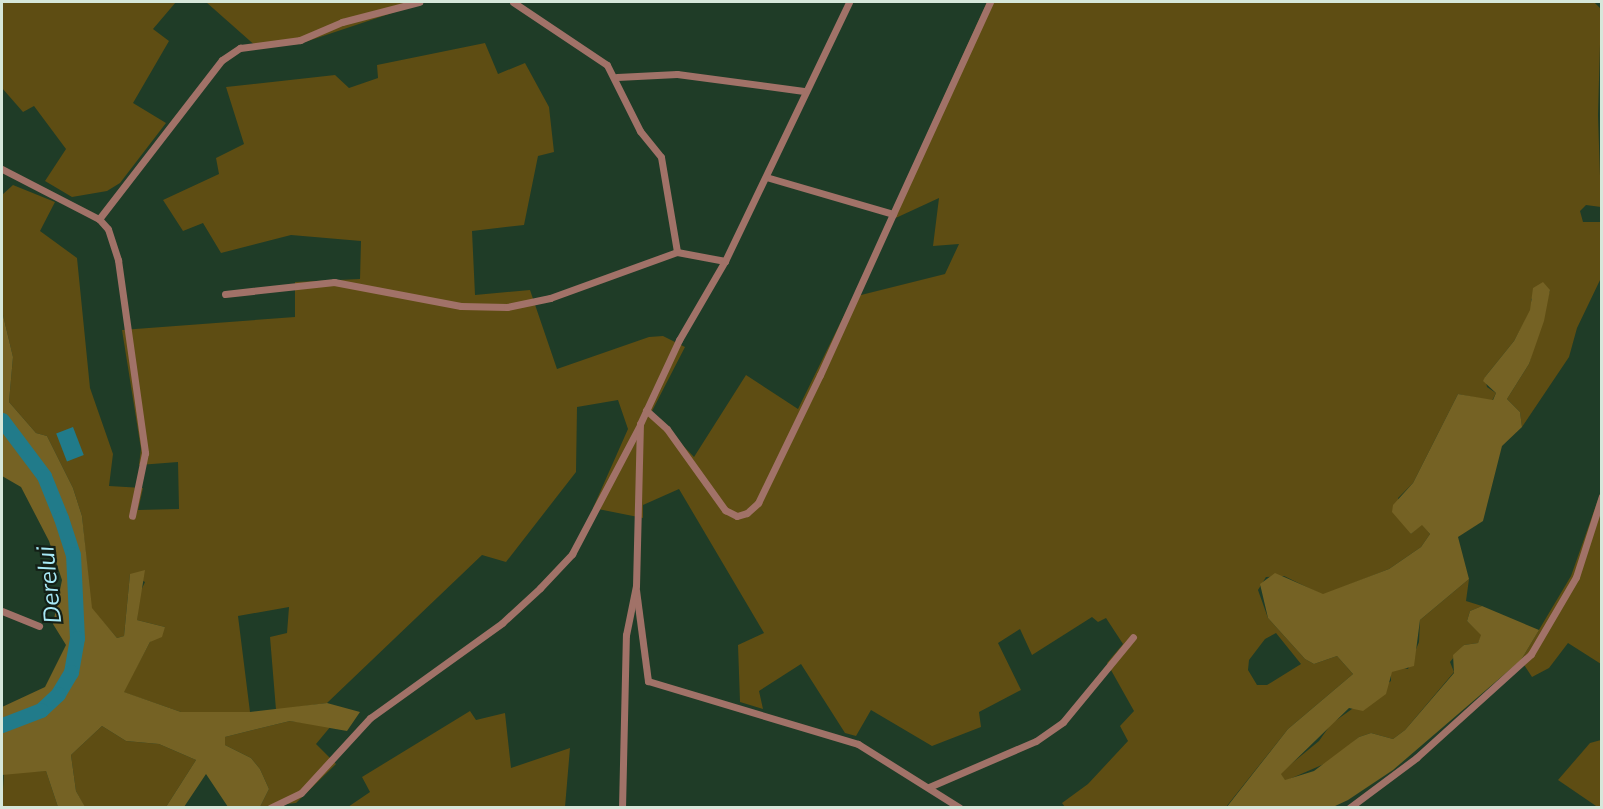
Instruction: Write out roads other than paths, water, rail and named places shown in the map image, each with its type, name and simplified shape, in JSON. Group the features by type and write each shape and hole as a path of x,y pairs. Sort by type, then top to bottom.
{"street":[{"path":"99,219 222,60 240,48 300,40 342,22 419,2"},
{"path":"513,2 597,56 617,77 667,174 668,218 677,252"},
{"path":"270,807 301,792 370,718 502,623 572,554 640,424 679,340 725,261 849,2"},
{"path":"646,410 667,429 725,510 737,516 747,513 758,503 820,375 990,2"},
{"path":"617,77 677,74 804,92"},
{"path":"2,169 99,219 108,229 118,260 146,453 132,516"},
{"path":"766,177 893,214"},
{"path":"225,294 334,282 460,306 507,307 550,298 677,252 725,261"},
{"path":"640,424 636,586 648,681 858,744 960,807"},
{"path":"1349,807 1416,758 1531,654 1576,577 1602,496"},
{"path":"622,807 626,635 636,586"},
{"path":"2,611 39,626"},
{"path":"929,787 1052,730 1133,638"}],"water":[{"path":"73,427 84,455 67,461 56,433"}],"waterway":[{"name":"Derelui","path":"2,420 44,476 61,518 73,554 77,638 71,672 58,694 41,710 2,725"}]}
